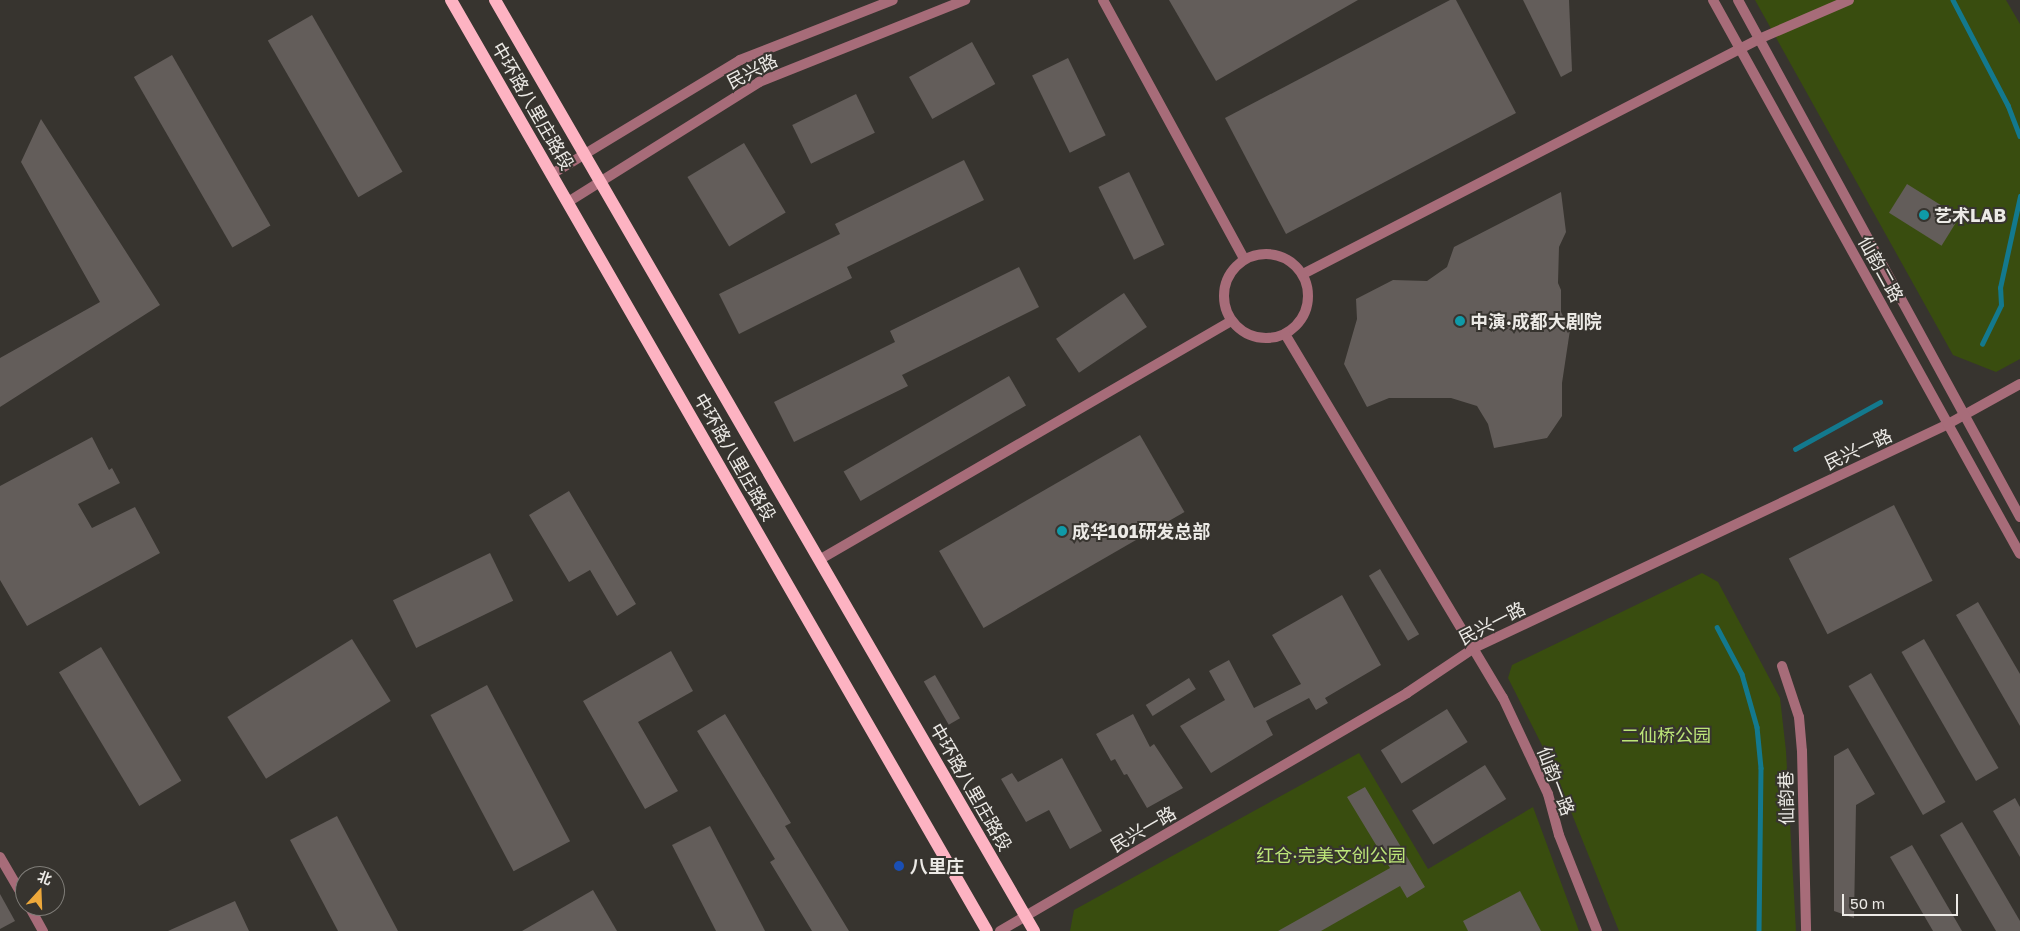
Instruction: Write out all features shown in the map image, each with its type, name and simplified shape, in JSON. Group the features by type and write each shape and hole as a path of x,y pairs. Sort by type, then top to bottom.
{"main road":[{"name":"中环路八里庄路段","path":"451,0 987,931"},
{"name":"中环路八里庄路段","path":"495,0 1034,931"}],"street":[{"name":"民兴路","path":"552,174 740,60 893,0"},
{"name":"民兴路","path":"568,202 759,82 965,0"},
{"path":"1104,0 1244,259"},
{"name":"仙韵二路","path":"1713,0 2020,554"},
{"name":"仙韵二路","path":"1738,0 2020,517"},
{"path":"1303,274 1741,50 1759,39 1849,0"},
{"path":"1270,253 1295,264 1303,274 1308,287 1305,313 1297,325 1284,334 1270,338 1256,337 1242,331 1232,320 1225,308 1223,293 1227,278 1244,259 1270,253"},
{"path":"819,560 1232,320"},
{"name":"仙韵一路","path":"1284,334 1503,698 1548,794 1559,835 1597,931"},
{"name":"民兴一路","path":"1000,931 1406,693 1474,648 1948,424 2020,384"},
{"name":"仙韵巷","path":"1782,666 1798,717 1802,751 1806,931"},
{"path":"0,857 15,883"},
{"path":"35,916 43,931"}],"green space":[{"path":"1755,0 2006,0 2020,24 2020,359 1996,372 1953,355"},
{"name":"二仙桥公园","path":"1702,573 1718,582 1780,698 1786,751 1796,931 1619,931 1553,767 1508,678 1512,665"},
{"name":"红仓·完美文创公园","path":"1359,753 1428,869 1533,807 1579,931 1070,931 1074,910"}],"building":[{"path":"1169,0 1358,0 1216,81"},
{"path":"1450,0 1456,0 1516,113 1286,234 1225,118"},
{"path":"1523,0 1569,0 1572,71 1561,77"},
{"path":"312,15 402,172 358,197 268,40"},
{"path":"972,42 995,84 932,119 909,77"},
{"path":"172,55 270,226 232,248 134,77"},
{"path":"1068,58 1106,135 1070,153 1032,76"},
{"path":"856,94 875,133 811,164 792,125"},
{"path":"41,119 160,305 0,407 0,358 100,302 21,162"},
{"path":"744,143 786,212 729,246 687,177"},
{"path":"964,160 984,200 847,267 852,278 739,334 719,294 840,234 835,224"},
{"path":"1129,172 1165,245 1134,260 1098,187"},
{"name":"艺术LAB","path":"1907,184 1960,217 1942,246 1889,213"},
{"name":"中演·成都大剧院","path":"1561,192 1566,232 1559,247 1558,283 1561,290 1561,312 1570,330 1562,383 1562,416 1547,438 1494,448 1488,424 1477,406 1451,398 1389,398 1367,407 1344,364 1357,319 1356,299 1393,280 1427,281 1447,267 1454,247"},
{"path":"1019,267 1039,307 902,375 908,386 794,442 774,402 895,342 890,331"},
{"path":"1124,293 1147,327 1079,373 1056,339"},
{"path":"1009,376 1026,405 861,501 844,472"},
{"name":"成华101研发总部","path":"1140,435 1184,512 984,628 939,551"},
{"path":"92,437 109,470 112,468 120,483 78,504 92,528 135,507 160,553 27,626 0,580 0,486"},
{"path":"569,491 636,604 617,616 590,570 569,582 529,515"},
{"path":"1894,505 1933,581 1827,634 1789,559"},
{"path":"490,553 513,601 416,648 393,600"},
{"path":"1380,569 1419,634 1408,641 1369,576"},
{"path":"1342,595 1381,665 1325,698 1328,703 1316,710 1309,698 1266,721 1273,735 1211,773 1180,726 1225,700 1209,671 1229,660 1254,708 1301,684 1272,635"},
{"path":"1978,602 2020,674 2020,726 1956,615"},
{"path":"352,639 391,701 266,779 227,717"},
{"path":"1924,639 1998,768 1976,781 1901,652"},
{"path":"101,647 181,781 139,806 59,672"},
{"path":"671,651 693,691 638,722 678,791 645,809 583,701"},
{"path":"1871,673 1946,802 1923,815 1848,686"},
{"path":"935,675 960,718 949,725 924,682"},
{"path":"1189,678 1196,689 1153,716 1146,705"},
{"path":"487,685 570,841 514,871 430,715"},
{"path":"1447,709 1468,742 1402,783 1381,750"},
{"path":"725,714 791,823 785,826 849,931 812,931 770,862 775,859 697,731"},
{"path":"1133,714 1150,747 1154,744 1183,788 1147,808 1127,774 1124,775 1115,759 1111,761 1096,734"},
{"path":"1848,748 1875,794 1856,805 1854,918 1834,911 1834,756"},
{"path":"1062,758 1102,831 1070,849 1049,810 1026,822 1001,779 1012,773 1018,782"},
{"path":"1485,765 1506,799 1433,844 1412,811"},
{"path":"1365,787 1425,887 1407,898 1400,886 1321,931 1278,931 1390,868 1347,797"},
{"path":"2015,798 2020,807 2020,857 1993,811"},
{"path":"337,816 398,931 338,931 290,840"},
{"path":"1962,822 2020,921 2020,931 1996,931 1940,835"},
{"path":"710,826 765,931 716,931 672,845"},
{"path":"1912,845 1962,931 1933,931 1890,857"},
{"path":"593,890 617,931 522,931"},
{"path":"1520,891 1541,931 1468,931 1463,921"},
{"path":"0,894 15,921 0,929"},
{"path":"235,901 249,931 168,931"}],"waterway":[{"path":"1953,0 2008,105 2020,136"},
{"path":"1982,344 2001,305 2000,288 2020,196"},
{"path":"1795,449 1880,402"},
{"path":"1717,627 1742,674 1757,727 1761,768 1759,931"}],"place":[{"name":"艺术LAB","path":"1924,215"},
{"name":"中演·成都大剧院","path":"1460,321"},
{"name":"成华101研发总部","path":"1062,531"},
{"name":"八里庄","path":"899,866"}]}
